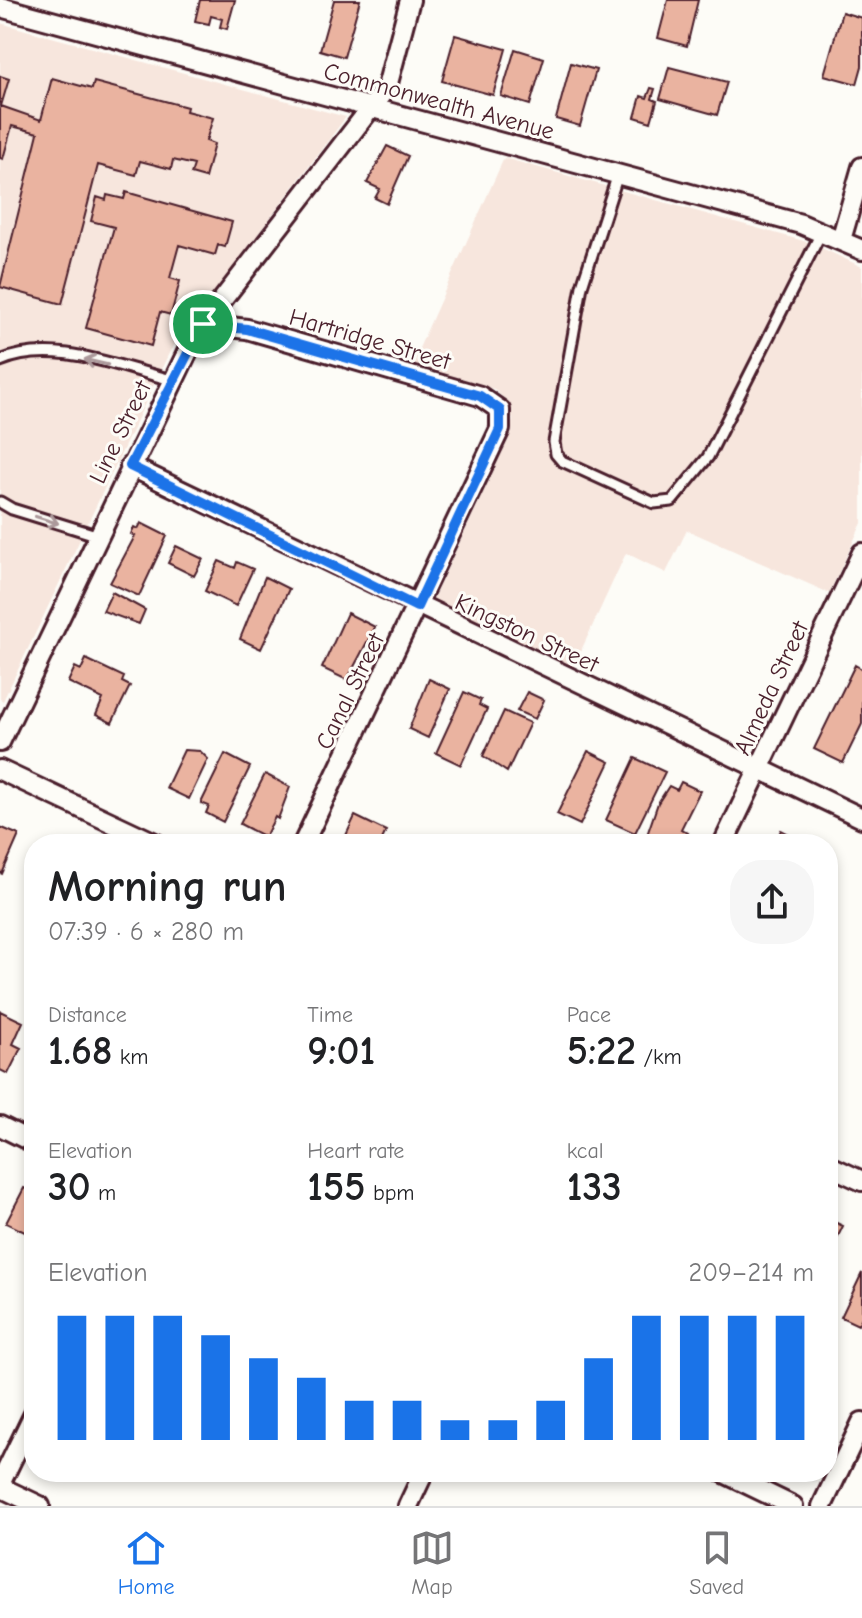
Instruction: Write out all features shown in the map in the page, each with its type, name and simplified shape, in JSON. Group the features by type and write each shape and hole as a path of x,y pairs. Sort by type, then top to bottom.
{"street":[{"name":"Line Street","path":"0,742 172,380 203,324 387,87 410,0"},
{"name":"Commonwealth Avenue","path":"0,7 822,231 862,250"},
{"path":"841,240 862,167"},
{"name":"Hartridge Street","path":"203,324 247,329 480,396 500,410 500,429"},
{"name":"Canal Street","path":"308,834 500,429"},
{"name":"Kingston Street","path":"130,466 417,607 862,818"},
{"name":"Almeda Street","path":"728,834 862,553"},
{"path":"0,770 136,834"},
{"path":"0,1126 24,1138"},
{"path":"838,1170 862,1181"},
{"path":"838,1472 862,1422"},
{"path":"24,1435 0,1485 40,1506"},
{"path":"408,1506 419,1482"},
{"path":"743,1482 793,1506"},
{"path":"822,1506 833,1482"}],"lane":[{"path":"618,174 582,286 554,442 556,454 562,461 654,503 672,501 708,457 822,231"},
{"path":"0,361 23,352 54,352 172,380"},
{"path":"0,502 12,509 96,535"}],"shaded area":[{"path":"0,23 346,117 170,351 3,701 0,699"},
{"path":"504,158 811,243 862,267 862,523 829,593 687,530 666,573 626,553 573,668 432,601 508,440 513,419 506,400 494,389 412,364"}],"building":[{"path":"200,0 235,0 227,29 220,27 222,19 211,16 209,24 195,21"},
{"path":"334,0 360,0 344,57 320,50"},
{"path":"668,0 698,0 687,46 658,38"},
{"path":"842,12 862,18 862,66 857,84 824,75"},
{"path":"455,35 506,49 493,95 442,81"},
{"path":"515,49 544,58 530,105 501,96"},
{"path":"571,63 596,70 580,126 556,119"},
{"path":"669,67 727,82 717,115 660,99"},
{"path":"0,76 9,79 1,106 41,120 52,78 92,89 94,82 187,107 186,111 213,118 206,141 214,144 205,178 191,174 194,165 173,160 171,169 140,161 136,175 98,165 62,304 0,287 38,133 12,126 3,159 0,158"},
{"path":"651,88 655,89 652,99 657,101 651,122 635,117 641,96 647,98"},
{"path":"387,146 408,156 387,204 375,198 380,189 367,183"},
{"path":"126,192 232,222 225,247 218,245 215,255 179,245 170,278 180,281 171,315 160,312 151,346 86,328 114,227 91,221 97,197 106,200 107,195 124,199"},
{"path":"141,523 167,536 139,596 110,583 135,536 131,534 134,527 138,529"},
{"path":"176,546 203,559 194,576 168,563"},
{"path":"219,561 235,568 237,562 253,569 236,606 205,591"},
{"path":"265,577 289,589 261,649 240,639"},
{"path":"112,592 145,610 139,624 103,611"},
{"path":"347,613 375,627 347,680 322,668"},
{"path":"86,659 124,677 122,682 130,686 112,723 96,715 103,699 68,682 75,667 81,670"},
{"path":"855,665 862,669 862,724 843,763 814,749"},
{"path":"429,679 450,689 428,738 409,729"},
{"path":"464,692 481,700 479,705 487,709 461,765 436,753"},
{"path":"527,692 544,700 535,719 517,711"},
{"path":"504,711 530,723 507,772 483,756"},
{"path":"184,750 200,751 208,759 189,799 166,788"},
{"path":"588,751 610,762 580,825 557,814"},
{"path":"225,754 250,767 223,822 206,813 209,806 201,803"},
{"path":"635,758 665,772 635,833 606,820"},
{"path":"265,774 290,787 278,819 275,817 266,834 259,834 240,824"},
{"path":"681,782 700,791 681,829 687,834 647,834 658,803 669,786 677,790"},
{"path":"355,816 386,831 385,834 347,834"},
{"path":"0,827 19,835 2,874 0,873"},
{"path":"0,1011 23,1022 13,1044 21,1048 8,1074 0,1070"},
{"path":"24,1188 24,1232 6,1223"},
{"path":"862,1273 862,1317 858,1325 841,1317"}],"route":[{"path":"203,324 247,329 480,396 500,410 500,429 417,607 130,466 203,324"}]}
